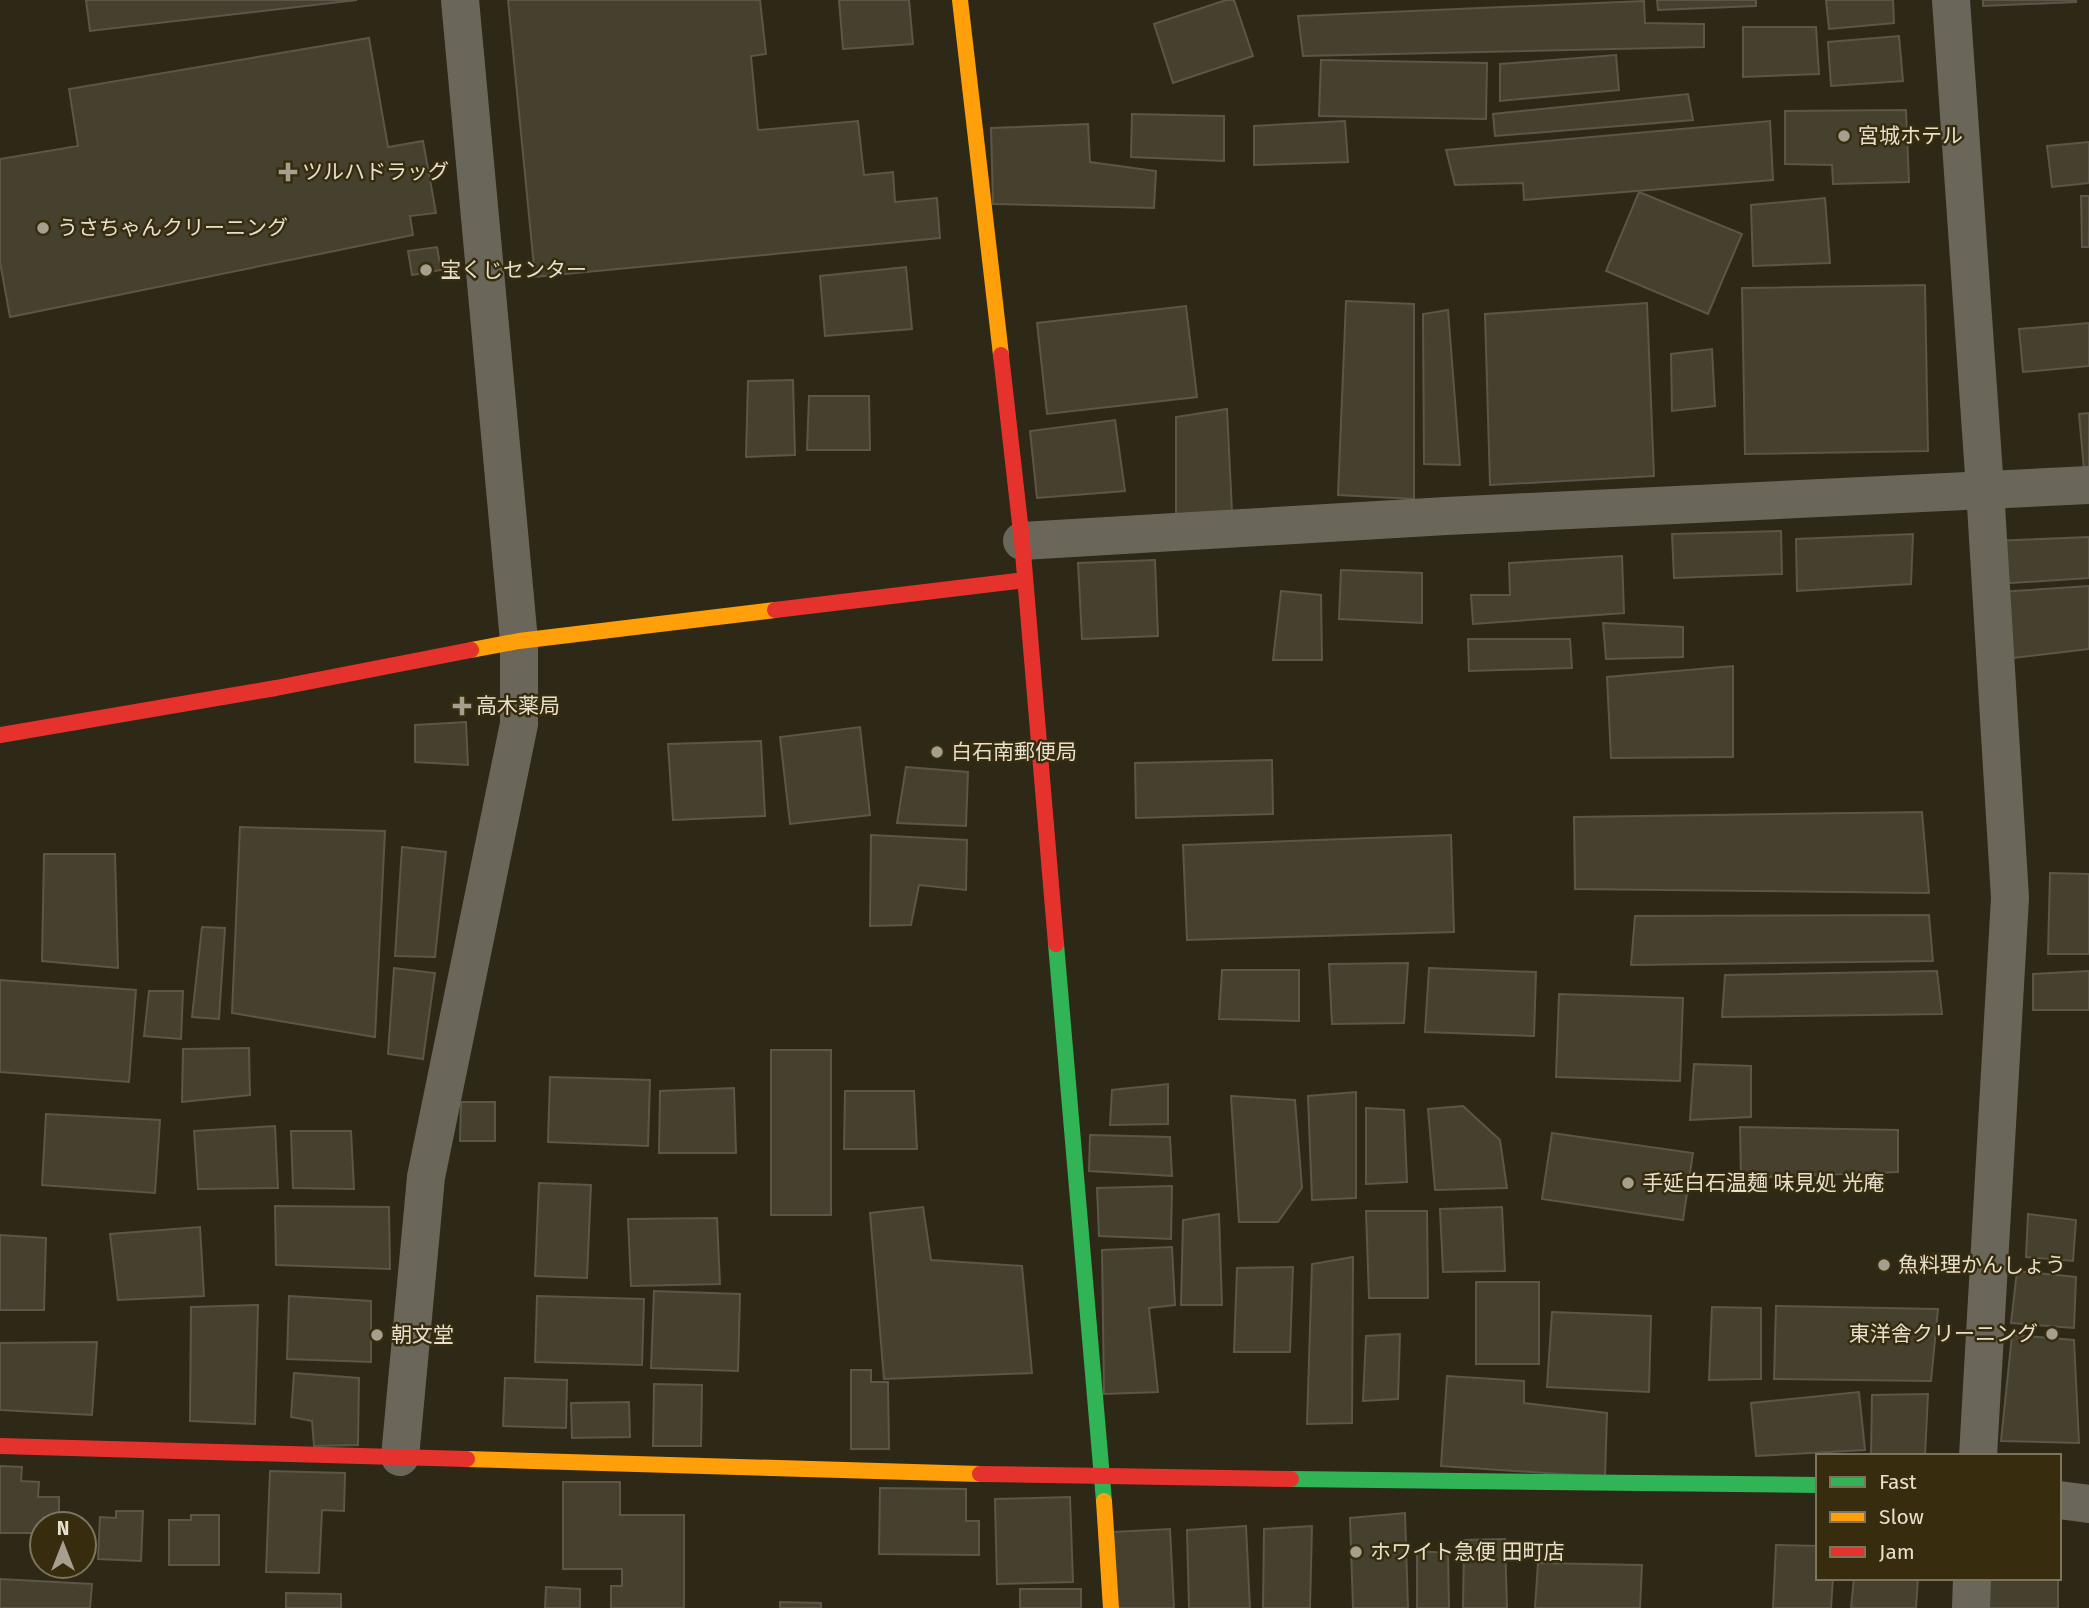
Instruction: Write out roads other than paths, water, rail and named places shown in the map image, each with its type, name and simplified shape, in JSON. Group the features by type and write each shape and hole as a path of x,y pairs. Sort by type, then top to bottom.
{"street":[{"path":"400,1457 426,1177 519,724 519,641 460,0"},
{"path":"960,0 1022,541 1111,1608"},
{"path":"1951,0 2010,898 1978,1454"},
{"path":"1022,541 1446,516 2089,485"},
{"path":"0,735 276,688 519,641 1025,580"},
{"path":"0,1446 1102,1477 1816,1485"},
{"path":"2061,1500 2089,1504"},
{"path":"1971,1608 1972,1580"}],"place":[{"name":"宮城ホテル","path":"1844,136"},
{"name":"ツルハドラッグ","path":"288,172"},
{"name":"うさちゃんクリーニング","path":"43,228"},
{"name":"宝くじセンター","path":"426,270"},
{"name":"高木薬局","path":"462,706"},
{"name":"白石南郵便局","path":"937,752"},
{"name":"手延白石温麺 味見処 光庵","path":"1628,1183"},
{"name":"魚料理かんしょう","path":"1884,1265"},
{"name":"東洋舎クリーニング","path":"2052,1334"},
{"name":"朝文堂","path":"377,1335"},
{"name":"ホワイト急便 田町店","path":"1356,1552"}]}
